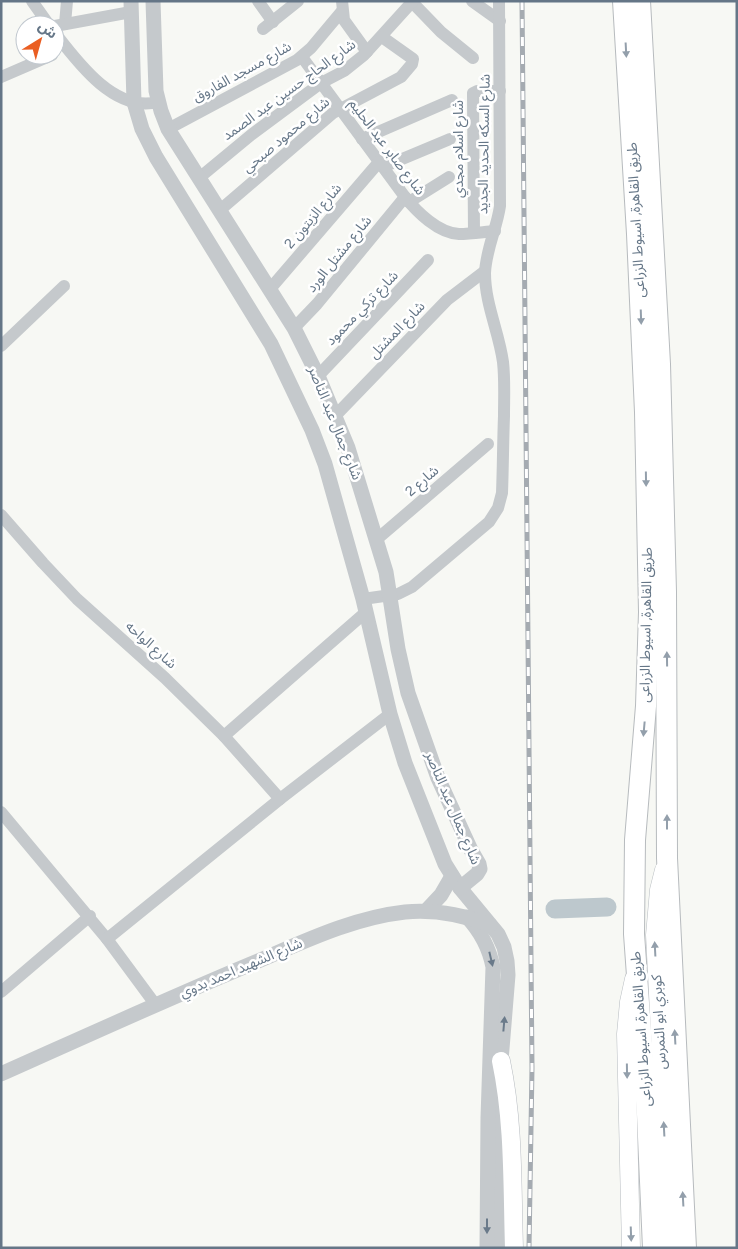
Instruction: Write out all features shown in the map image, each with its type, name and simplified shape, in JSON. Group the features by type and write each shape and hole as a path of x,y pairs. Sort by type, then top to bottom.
{"highway":[{"name":"طريق القاهرة, اسيوط الزراعى","path":"623,1 638,244 645,412 649,612 646,706 635,840 633,902 636,971 647,1114 653,1248"},
{"name":"طريق القاهرة, اسيوط الزراعى","path":"640,1 660,364 666,592 667,858 686,1248"}],"main road":[{"name":"كوبري ابو النمرس","path":"667,858 659,890 655,935 671,1248"},
{"name":"كوبري ابو النمرس","path":"631,1248 626,1034 629,1002 636,971"},
{"path":"501,1061 507,1092 510,1126 514,1248"}],"street":[{"path":"32,1 41,15"},
{"path":"62,15 66,1"},
{"name":"شارع جمال عبد الناصر","path":"153,1 155,78 158,102 168,129 294,328 318,376 348,448 386,572 398,649 408,693 438,778 480,866 477,874 456,882"},
{"path":"258,1 268,26 292,3"},
{"path":"472,1 500,21"},
{"name":"شارع السكه الحديد الجديد","path":"364,606 404,592 412,587 478,533 490,522 498,508 502,493 505,380 500,344 487,299 485,271 500,206 500,1"},
{"path":"413,2 441,32 473,58"},
{"name":"شارع الحاج حسين عبد الصمد","path":"199,178 250,136 321,83 344,71 367,52 413,2"},
{"path":"343,5 344,20 367,52"},
{"name":"شارع مسجد الفاروق","path":"168,129 302,57 343,5"},
{"path":"65,24 131,7"},
{"name":"شارع جمال عبد الناصر","path":"131,7 134,102 142,130 148,144 271,344 312,430 325,464 364,606 390,714 415,789 440,851 456,882 498,934 508,961 501,1061 498,1148 499,1248"},
{"name":"شارع محمود صبحي","path":"220,210 327,118 340,109 397,80 412,64 413,59 382,36"},
{"path":"65,57 105,87 134,102 150,104 158,102"},
{"name":"شارع صابر عبد الحليم","path":"302,57 419,214 437,226 457,234 495,232"},
{"path":"1,77 28,65"},
{"name":"شارع اسلام مجدي","path":"474,233 472,93 477,91 500,91"},
{"path":"362,139 452,100"},
{"path":"381,165 450,139"},
{"name":"شارع الزيتون 2","path":"270,289 381,165"},
{"name":"شارع مشتل الورد","path":"294,328 407,200 449,177"},
{"name":"شارع تركي محمود","path":"318,376 428,260"},
{"name":"شارع المشتل","path":"335,416 447,300 485,271"},
{"path":"1,346 64,286"},
{"name":"شارع 2","path":"376,540 488,444"},
{"name":"شارع الواحه","path":"1,515 77,599 165,678 224,736 280,799"},
{"path":"224,736 364,606"},
{"path":"107,938 280,799 390,714"},
{"path":"415,789 438,778"},
{"path":"1,812 90,916 155,1004"},
{"path":"426,911 456,882"},
{"name":"شارع الشهيد احمد بدوي","path":"1,1074 155,1004 344,926 384,915 426,911 467,917 491,925"},
{"path":"1,992 90,916"},
{"path":"467,917 484,939 490,952 493,967 488,1118 487,1248"}],"waterway":[{"path":"555,909 607,907"}],"railway":[{"path":"522,1 532,1068 529,1248"}]}
